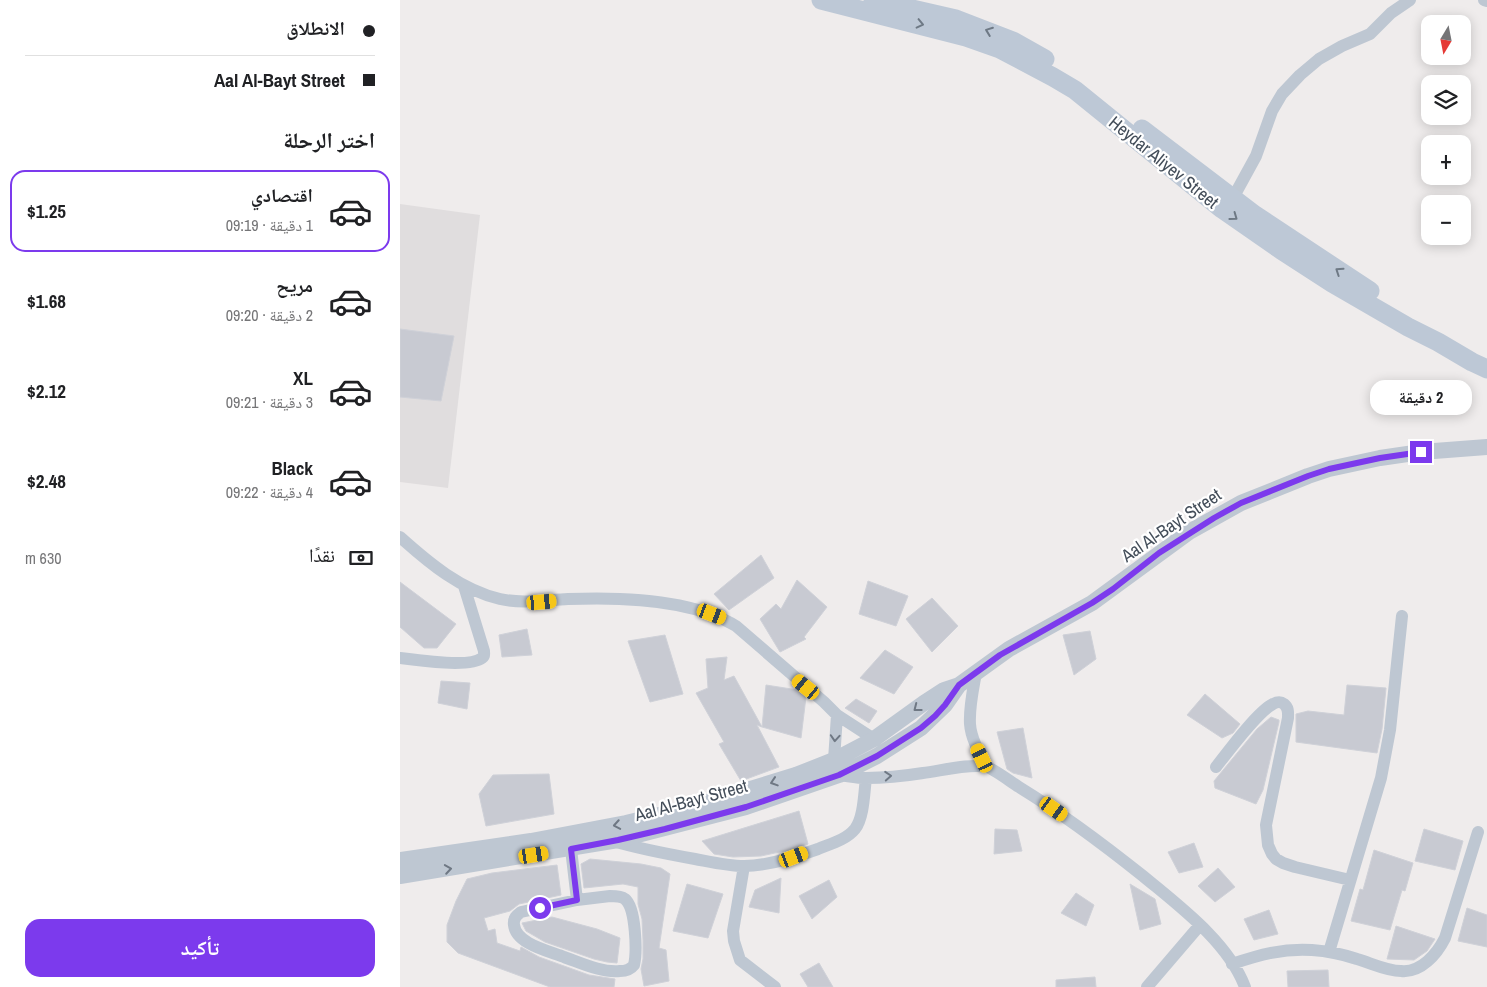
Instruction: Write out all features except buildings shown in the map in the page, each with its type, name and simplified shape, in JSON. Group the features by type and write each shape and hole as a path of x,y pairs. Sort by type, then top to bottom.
{"main road":[{"name":"Heydar Aliyev Street","path":"821,0 966,37 1000,50 1054,77 1082,95 1222,208 1281,250 1332,284 1487,369"},
{"name":"Heydar Aliyev Street","path":"871,0 956,19 995,33 1028,49 1098,95 1255,215 1357,283 1424,324 1487,356"}],"street":[{"path":"1233,198 1256,156 1272,111 1282,94 1319,59 1342,46 1370,34 1391,12 1410,0"},
{"name":"Aal Al-Bayt Street","path":"836,767 929,699 944,690 959,685 1009,649 1092,603 1189,532 1241,503 1329,469 1380,458 1421,452 1487,447"},
{"path":"400,537 464,586 500,599 542,602 567,599 635,600 712,614 724,619 736,626 837,715 874,739"},
{"path":"400,658 445,663 465,663 482,658 484,651 464,586"},
{"path":"1329,952 1381,778 1387,750 1402,616"},
{"path":"976,673 970,709 970,725 976,745 987,768"},
{"name":"Aal Al-Bayt Street","path":"400,876 612,841 746,807 800,781 836,767 877,756 921,728 935,716 959,685"},
{"path":"1216,767 1268,706 1275,702 1283,704 1288,711 1288,718 1266,826 1268,845 1276,859 1283,863 1350,880"},
{"path":"837,715 836,767 866,778 956,768 987,768 1044,801 1139,873 1200,925 1220,946 1242,979 1245,987"},
{"path":"612,841 642,850 719,864 755,865 794,857 836,842 848,836 854,830 859,822 866,778"},
{"name":"Aal Al-Bayt Street","path":"400,860 626,823 800,781"},
{"path":"1232,964 1264,953 1311,950 1329,952 1403,972 1416,969 1427,962 1441,946 1445,938 1478,832"},
{"path":"571,849 577,900"},
{"path":"744,866 732,930 734,941 740,960 774,987"},
{"path":"610,896 625,898 632,914 636,957 632,968 615,971 595,968 536,947 516,933 514,921 521,912 577,900 610,896"},
{"path":"1148,987 1200,925"}],"shaded area":[{"path":"400,204 480,215 448,488 400,482"}],"route":[{"path":"540,908 577,900 571,849 665,829 746,807 839,775 877,756 921,728 945,705 959,685 1000,655 1092,603 1189,532 1241,503 1280,486 1329,469 1380,458 1421,452"}]}
